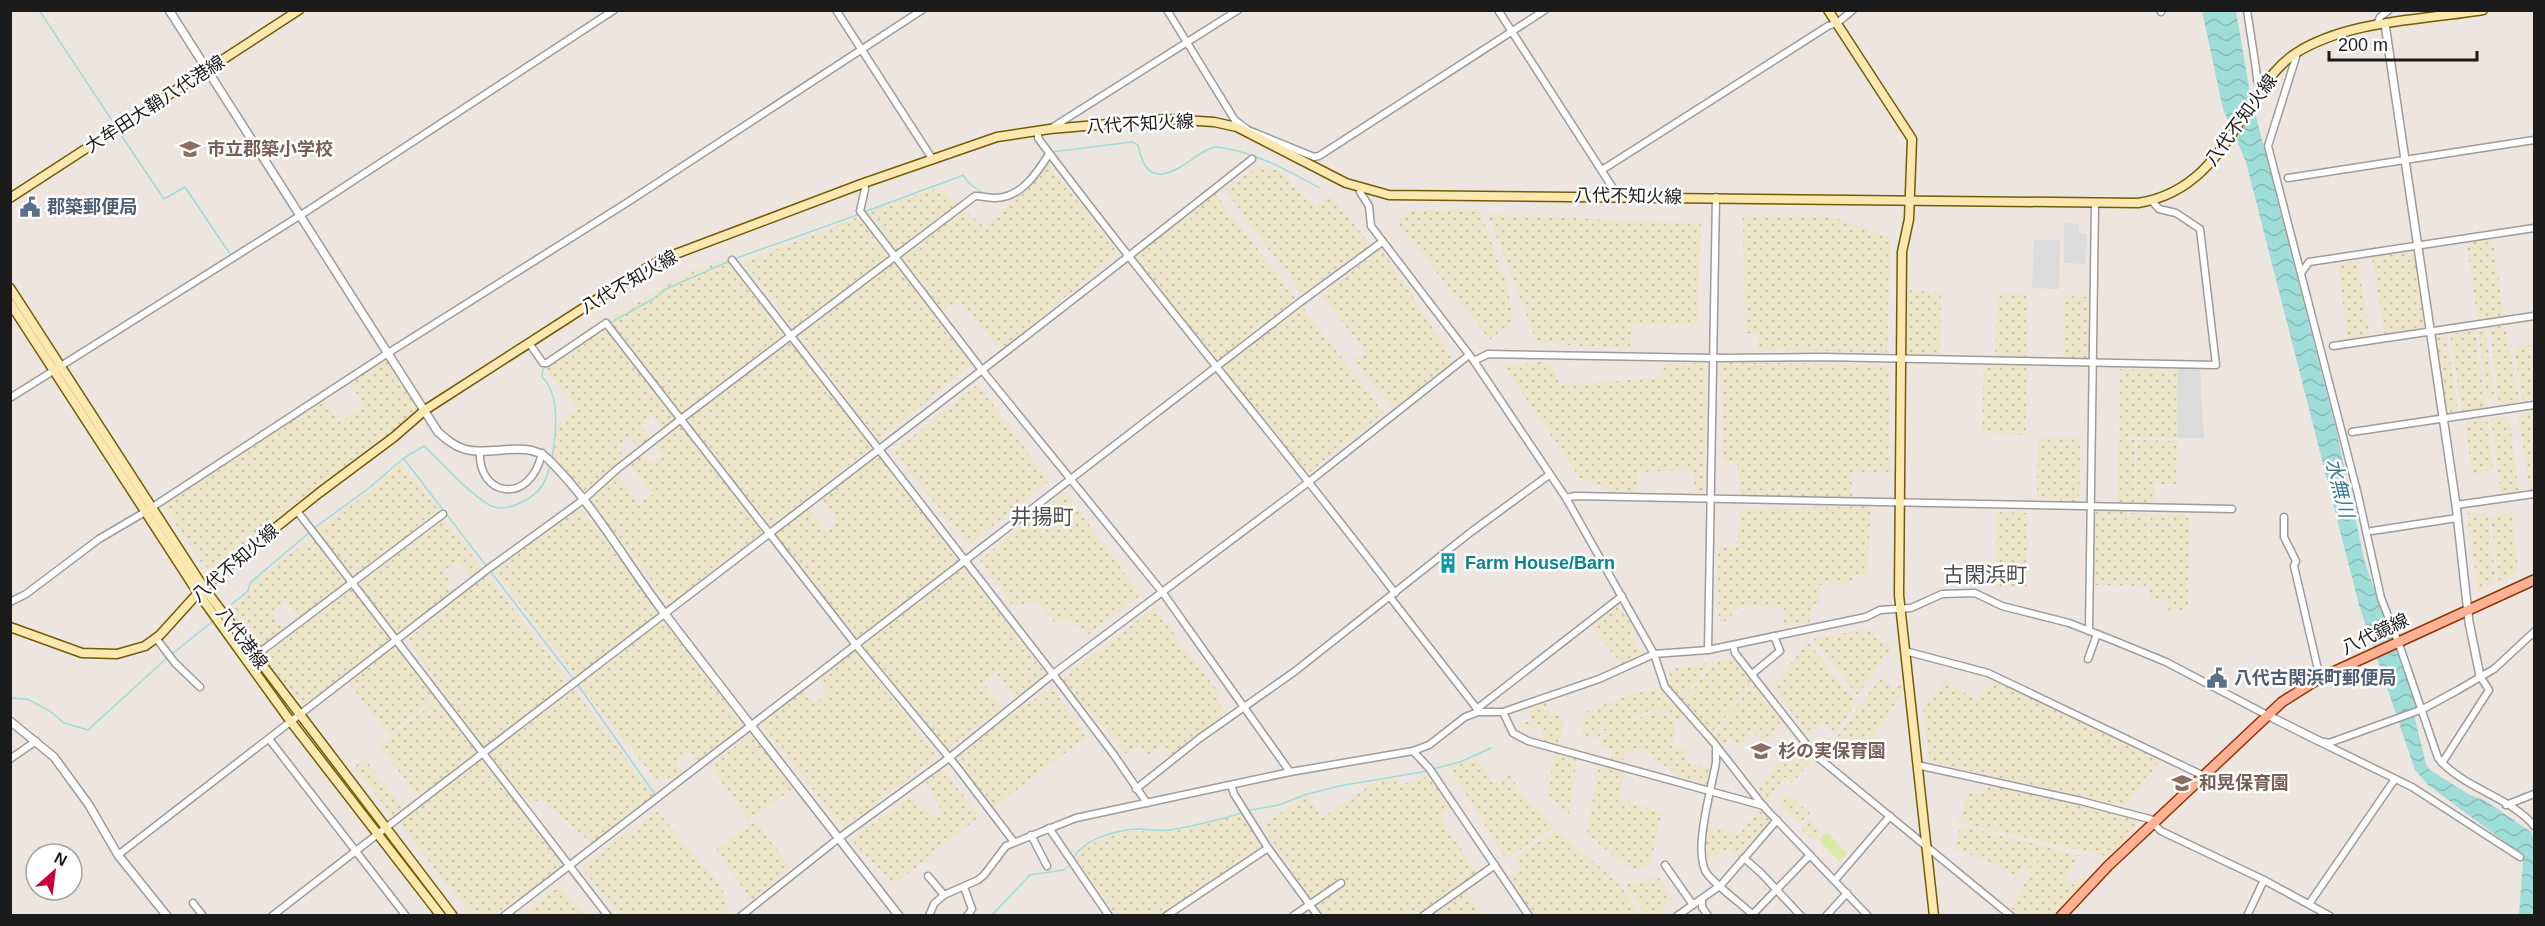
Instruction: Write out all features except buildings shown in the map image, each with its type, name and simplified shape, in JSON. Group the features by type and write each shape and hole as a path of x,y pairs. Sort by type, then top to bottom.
{"main road":[{"name":"大牟田大鞘八代港線","path":"10,198 299,10"},
{"path":"1828,10 1912,139 1909,219 1902,252 1900,608 1934,915"},
{"name":"八代不知火線","path":"10,627 61,647 98,655 145,646 156,638 201,591 297,511 394,437 425,410 601,296 665,258 864,183 997,137 1050,129 1167,119 1236,124 1362,189 1406,196 1618,196 2095,203 2151,201 2181,190 2206,169 2274,73 2294,54 2342,32 2483,10"},
{"name":"八代港線","path":"10,288 57,368 201,591 291,722 453,915"},
{"name":"八代港線","path":"10,303 57,368"},
{"name":"八代鏡線","path":"2061,915 2108,866 2267,715 2320,678 2535,580"},
{"name":"八代港線","path":"201,591 301,714 441,915"}],"street":[{"path":"169,10 438,432 463,449 527,450 545,456 584,500 664,613 899,915"},
{"path":"10,398 301,215 614,10"},
{"path":"836,10 933,160"},
{"path":"10,602 26,594 99,539 149,510 389,352 628,202 922,10"},
{"path":"1167,10 1236,124 1314,157 1319,156 1545,10"},
{"path":"1050,129 1238,10"},
{"path":"1498,10 1618,196"},
{"path":"1602,171 1828,26 1837,23 1853,10"},
{"path":"2247,10 2255,74 2261,90"},
{"path":"2389,10 2380,16 2381,25 2405,159 2416,246 2456,505 2467,610 2480,676 2489,690 2442,763"},
{"path":"2294,54 2296,57 2268,146 2358,495 2381,598 2438,758 2473,785 2535,826"},
{"path":"1038,132 1038,138 1049,154 1215,368 1310,481 1478,710 1503,712 1599,679 1654,654 1708,650 1866,617 1880,610 1911,608 1942,594 1975,593 2002,606 2089,631 2166,662 2395,779 2443,806 2520,857"},
{"path":"2288,178 2535,140"},
{"path":"118,855 395,640 584,500 616,470 681,419 975,195 1003,198 1022,187 1049,154"},
{"path":"272,915 982,370 1251,159"},
{"path":"864,183 861,209 895,257 982,370 1163,593 1290,772"},
{"path":"1362,189 1360,192 1369,206 1371,226 1474,361 1566,498 1654,654 1665,687 1714,743 1764,807 1865,914"},
{"path":"1708,650 1716,198"},
{"path":"1474,361 1488,354 2216,364 2200,229 2176,213 2159,209 2151,201"},
{"path":"2089,631 2095,203"},
{"path":"2301,273 2309,262 2535,228"},
{"path":"504,915 964,560 1382,242"},
{"path":"732,260 1053,674 1147,803"},
{"path":"2333,346 2535,316"},
{"path":"529,343 543,363 547,363 606,323 856,645 949,758 1014,842"},
{"path":"741,915 839,838 949,758 1053,674 1310,481 1469,355"},
{"path":"2352,432 2535,405"},
{"path":"480,451 483,470 492,483 502,489 510,490 531,479 545,456"},
{"path":"1136,789 1244,706 1294,672 1471,532 1549,475"},
{"path":"2456,505 2535,494"},
{"path":"1566,498 2232,510"},
{"path":"297,511 350,583 608,915"},
{"path":"255,656 443,514"},
{"path":"2284,517 2284,537 2296,561 2294,566 2320,678"},
{"path":"2372,531 2457,518"},
{"path":"929,915 934,904 944,895 964,887 984,874 999,852 1014,842 1076,818 1290,772 1413,751 1429,745 1465,717 1478,710 1622,596"},
{"path":"2319,741 2329,743 2422,709 2494,669 2535,632"},
{"path":"2088,659 2097,634"},
{"path":"1752,674 1780,651 1774,636"},
{"path":"156,638 175,663 200,687"},
{"path":"1733,645 1735,653 1814,754 2011,915"},
{"path":"1905,651 1988,673 2204,776"},
{"path":"1503,712 1513,733 1528,741 1764,807"},
{"path":"10,721 54,757 89,805 118,855 167,915"},
{"path":"269,739 406,915"},
{"path":"10,759 36,741"},
{"path":"1714,743 1717,754 1700,855 1702,864 1709,875 1753,915 1810,855"},
{"path":"1413,751 1430,770 1529,915"},
{"path":"1917,765 2081,801 2155,822 2161,831 2264,880 2330,915"},
{"path":"2309,904 2395,779"},
{"path":"1231,785 1234,794 1268,848 1318,915"},
{"path":"2506,805 2535,794"},
{"path":"1835,880 1890,816"},
{"path":"1677,915 1721,885 1777,820"},
{"path":"1049,828 1109,915"},
{"path":"1032,835 1047,866"},
{"path":"1166,915 1268,848"},
{"path":"1744,858 1801,915"},
{"path":"1423,915 1495,865"},
{"path":"1665,865 1693,905"},
{"path":"928,876 944,895"},
{"path":"2247,915 2264,880"},
{"path":"1293,915 1341,883"},
{"path":"964,887 975,908 967,915"},
{"path":"1826,915 1847,893"},
{"path":"1702,899 1702,907 1708,915"},
{"path":"193,903 203,915"}],"shaded area":[{"path":"1048,164 1119,253 1001,350 959,300 942,310 868,212 939,187 985,228"},
{"path":"1259,166 1279,171 1315,207 1331,196 1371,245 1302,294 1224,189"},
{"path":"1214,192 1297,300 1217,362 1134,255"},
{"path":"1479,209 1507,285 1513,320 1490,340 1396,221 1413,210"},
{"path":"1488,214 1701,224 1698,324 1633,325 1630,349 1537,343"},
{"path":"1743,216 1833,217 1891,238 1887,353 1758,349 1758,334 1745,333"},
{"path":"858,217 972,365 878,440 744,262"},
{"path":"2064,223 2079,224 2078,233 2087,234 2085,264 2064,263"},
{"path":"2493,239 2504,316 2477,318 2467,243"},
{"path":"2034,240 2060,240 2059,289 2032,288"},
{"path":"1381,248 1454,361 1393,408 1352,359 1367,353 1321,295"},
{"path":"2413,249 2426,329 2385,336 2372,257"},
{"path":"729,258 786,334 681,414 608,320 691,271"},
{"path":"2358,261 2370,338 2347,339 2338,263"},
{"path":"1906,290 1941,292 1940,357 1905,357"},
{"path":"1997,293 2028,294 2027,358 1995,357"},
{"path":"2063,296 2089,297 2088,359 2063,358"},
{"path":"1302,306 1384,413 1305,476 1221,368"},
{"path":"2505,325 2520,403 2499,404 2490,328"},
{"path":"604,326 676,419 663,428 652,415 641,425 651,438 639,448 630,437 617,447 625,458 583,492 551,452 555,427 578,409 545,369 545,365"},
{"path":"2485,328 2495,399 2487,397 2478,330"},
{"path":"2475,330 2486,409 2462,412 2450,334"},
{"path":"2447,337 2458,413 2444,415 2433,338"},
{"path":"790,338 872,447 770,527 685,418"},
{"path":"2531,345 2534,362 2534,396 2522,399 2514,347"},
{"path":"387,359 423,406 421,411 394,429 387,439 344,471 294,503 217,568 204,567 163,504 323,400 340,422 363,404 350,382"},
{"path":"1549,361 1560,385 1659,378 1665,364 1706,363 1704,493 1696,494 1692,470 1638,472 1637,493 1610,490 1579,477 1504,366"},
{"path":"1720,362 1889,365 1890,472 1851,473 1852,497 1740,496 1737,463 1723,461"},
{"path":"1984,364 2027,365 2026,435 1982,433"},
{"path":"2178,367 2200,369 2204,439 2177,438"},
{"path":"2120,369 2177,370 2177,438 2119,437"},
{"path":"978,384 1049,481 969,545 893,452"},
{"path":"2533,412 2534,490 2530,491 2518,415"},
{"path":"2487,418 2493,469 2472,475 2465,422"},
{"path":"2491,418 2509,418 2519,491 2501,495"},
{"path":"679,423 763,532 670,604 586,496 616,472 639,503 653,494 629,463 642,452 652,464 664,456 654,443"},
{"path":"2038,437 2080,438 2079,505 2050,504 2050,498 2037,498"},
{"path":"2118,439 2135,440 2134,506 2117,505"},
{"path":"2137,440 2177,441 2176,484 2157,484 2156,477 2155,505 2135,505"},
{"path":"877,451 959,560 856,640 773,533 806,505 826,532 838,522 819,496"},
{"path":"401,463 440,511 351,581 314,532 375,488"},
{"path":"1065,492 1141,595 1089,634 1065,619 1055,623 1037,601 1013,606 980,560"},
{"path":"579,506 659,612 577,677 493,570"},
{"path":"1871,506 1867,576 1854,574 1851,583 1820,585 1820,603 1813,604 1810,623 1784,627 1784,608 1758,606 1738,607 1726,621 1719,622 1718,546 1737,546 1740,509"},
{"path":"2094,510 2127,511 2128,537 2129,513 2150,514 2148,586 2092,585"},
{"path":"1996,512 2027,513 2027,587 1996,587"},
{"path":"2512,512 2518,571 2499,584 2491,517"},
{"path":"2467,513 2488,515 2496,582 2478,591"},
{"path":"2151,514 2190,515 2188,608 2169,614 2168,600 2149,599"},
{"path":"442,517 483,570 471,579 457,560 443,572 449,580 446,586 452,594 396,636 356,583"},
{"path":"313,537 347,582 301,619 286,600 272,613 285,630 259,651 229,610 248,594 253,582"},
{"path":"963,566 1046,674 1015,697 995,672 983,682 1002,708 942,753 860,645"},
{"path":"487,575 571,683 482,749 408,639"},
{"path":"350,586 391,639 305,707 262,655"},
{"path":"1617,605 1636,629 1630,634 1646,657 1625,669 1591,626"},
{"path":"1154,608 1221,695 1216,698 1225,713 1171,759 1161,745 1148,755 1138,745 1126,754 1061,680"},
{"path":"663,619 747,724 699,762 689,753 676,762 684,773 671,783 666,776 658,782 578,683"},
{"path":"1866,629 1892,648 1857,695 1813,639"},
{"path":"1808,642 1856,703 1835,734 1823,723 1809,736 1773,686"},
{"path":"395,646 436,698 389,734 348,682"},
{"path":"854,649 937,757 843,828 760,722 802,688 814,703 827,694 816,677"},
{"path":"1733,657 1752,682 1710,737 1682,704 1715,661"},
{"path":"1707,663 1708,666 1681,703 1667,686 1672,684 1668,670"},
{"path":"1880,678 1894,688 1901,683 1907,686 1864,750 1832,744"},
{"path":"1995,678 2162,758 2125,806 1930,762 1923,709 1944,679 1977,701"},
{"path":"1753,683 1782,721 1765,743 1751,731 1739,746 1729,737 1721,748 1712,738"},
{"path":"571,685 654,796 593,844 540,799 531,805 487,755"},
{"path":"1052,687 1086,737 992,809 952,757"},
{"path":"1661,687 1664,694 1683,713 1679,720 1663,711 1652,709 1615,729 1655,711 1674,719 1672,725 1676,726 1673,746 1688,749 1685,762 1712,768 1709,789 1696,786 1697,782 1683,778 1681,781 1677,780 1678,776 1643,749 1637,753 1625,751 1622,765 1610,762 1613,749 1601,746 1604,729 1611,729 1602,727 1600,738 1582,735 1585,712"},
{"path":"438,699 478,753 420,798 379,746"},
{"path":"1546,703 1551,714 1559,713 1563,719 1560,747 1541,742 1543,726 1523,730 1519,722 1532,722 1528,709"},
{"path":"752,732 795,787 749,820 711,767"},
{"path":"1800,740 1814,758 1792,783 1785,777 1766,801 1756,789"},
{"path":"1555,751 1577,758 1569,814 1547,795"},
{"path":"365,759 404,809 393,817 354,767"},
{"path":"1477,759 1494,783 1510,774 1521,794 1555,827 1506,859 1449,767"},
{"path":"481,760 567,865 495,915 471,915 399,823"},
{"path":"1599,764 1624,772 1619,798 1662,813 1650,864 1636,870 1621,863 1587,833"},
{"path":"941,768 980,816 895,884 850,840 910,797 934,817 942,812 926,782"},
{"path":"1394,776 1401,785 1429,776 1451,807 1440,817 1477,873 1415,915 1321,915 1262,826 1307,795 1322,818 1375,782"},
{"path":"1988,783 2137,819 2134,837 2110,857 1959,822 1969,791 1986,795"},
{"path":"1786,793 1810,813 1800,823 1777,803"},
{"path":"1759,810 1773,822 1741,859 1727,849 1708,860 1708,853 1702,844 1706,825 1727,830 1737,836"},
{"path":"657,811 722,887 729,915 619,915 581,867"},
{"path":"1243,812 1264,844 1161,915 1116,915 1077,860 1080,850 1086,846 1116,834 1135,831 1168,832 1202,825"},
{"path":"1808,819 1822,832 1814,841 1800,828"},
{"path":"754,821 791,867 752,901 716,850"},
{"path":"1961,826 2044,846 2028,872 2021,868 2016,877 1988,861 1954,849"},
{"path":"1557,830 1619,884 1640,915 1530,915 1505,880 1521,869 1514,858"},
{"path":"2045,847 2079,855 2065,879 2075,885 2083,876 2091,882 2059,915 2020,915 2011,908"},
{"path":"1657,875 1673,899 1662,906 1668,915 1646,915 1625,885 1646,881"},
{"path":"561,886 586,915 519,915"},
{"path":"1466,891 1482,915 1430,915"}],"green space":[{"path":"1827,832 1847,853 1840,862 1819,840"}],"water":[{"name":"水無川","path":"2202,11 2236,11 2250,93 2336,429 2365,563 2417,708 2413,710 2426,764 2430,770 2470,795 2486,801 2531,832 2534,839 2534,915 2519,915 2523,862 2521,854 2428,785 2415,770 2359,605 2246,162 2223,109"}],"waterway":[{"path":"39,10 115,125"},
{"path":"119,132 164,199 185,187 230,254"},
{"path":"1051,152 1132,142 1138,145 1144,164 1153,173 1163,174 1175,170 1208,149 1216,147 1257,157 1320,188"},
{"path":"864,212 963,175 970,184 983,193"},
{"path":"734,259 860,214"},
{"path":"610,323 653,299 666,289 730,261"},
{"path":"549,365 543,369 542,377 548,385 555,404 556,427 552,458"},
{"path":"313,529 369,488 404,458 424,446 478,497 498,508 513,506 535,494 544,482 550,466"},
{"path":"404,459 487,567"},
{"path":"232,604 248,591 250,583 310,532"},
{"path":"490,571 575,681"},
{"path":"172,654 213,621"},
{"path":"10,698 27,699 50,711 64,723 88,730 168,657"},
{"path":"578,685 656,796"},
{"path":"1433,769 1460,762 1491,748"},
{"path":"1246,811 1279,805 1304,795 1339,786 1428,771"},
{"path":"1073,859 1084,846 1092,841 1120,831 1170,830 1242,813"},
{"path":"991,916 1030,875 1063,870 1072,864"},
{"path":"1071,867 1088,890"}],"place":[{"name":"市立郡築小学校","path":"190,149"},
{"name":"郡築郵便局","path":"30,207"},
{"name":"Farm House/Barn","path":"1448,563"},
{"name":"八代古閑浜町郵便局","path":"2217,678"},
{"name":"杉の実保育園","path":"1761,751"},
{"name":"和晃保育園","path":"2182,783"}],"district":[{"name":"井揚町","path":"1042,517"},
{"name":"古閑浜町","path":"1985,575"}]}
